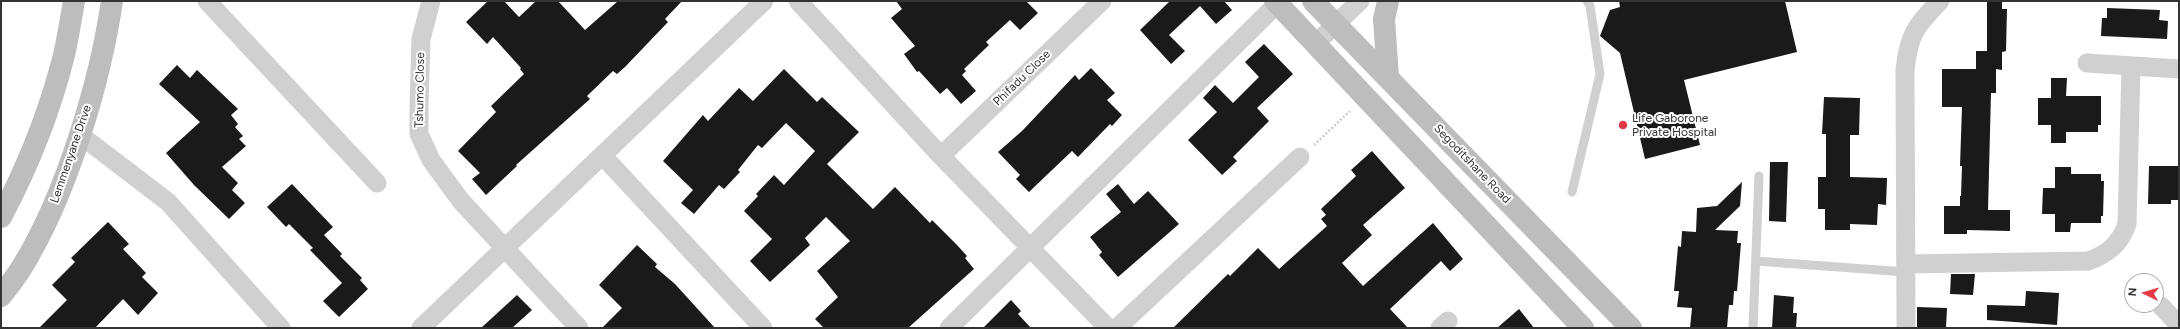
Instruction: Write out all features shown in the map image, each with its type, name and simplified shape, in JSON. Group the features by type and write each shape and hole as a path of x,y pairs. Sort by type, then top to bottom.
{"main road":[{"path":"1,217 17,185 47,109 64,54 74,1"},
{"name":"Lemmenyane Drive","path":"1,296 22,267 53,207 80,134 98,70 112,1"},
{"name":"Segoditshane Road","path":"1313,1 1631,328"},
{"path":"1388,1 1384,19 1388,77"},
{"path":"1276,2 1583,328"}],"street":[{"path":"207,1 377,184"},
{"name":"Tshumo Close","path":"431,1 421,39 419,73 419,134 431,160 461,201 579,328"},
{"path":"421,328 764,1"},
{"path":"798,1 942,156 1108,328"},
{"name":"Phifadu Close","path":"942,156 1102,1"},
{"path":"1315,44 1360,1"},
{"path":"1906,328 1906,55 1911,35 1918,24 1940,1"},
{"path":"949,328 1276,2"},
{"path":"2087,63 2179,68"},
{"path":"1906,268 2088,261 2098,258 2116,246 2122,238 2127,224 2131,66"},
{"path":"80,134 168,202 282,328"},
{"path":"602,155 763,328"},
{"path":"1117,328 1300,157"},
{"path":"2164,309 2179,325"}],"lane":[{"path":"1572,192 1600,74 1590,6 1587,1"},
{"path":"1753,328 1759,176"},
{"path":"1756,261 1906,268"}],"path":[{"path":"1300,157 1366,96"}],"building":[{"path":"488,1 504,1 519,17 536,1 558,1 585,30 618,1 682,1 665,19 668,22 625,67 617,74 613,71 587,96 590,99 516,165 517,166 486,195 472,179 480,173 458,151 496,112 491,106 524,74 520,69 521,68 493,37 487,44 466,22"},
{"path":"896,1 1026,1 1038,13 1020,30 1010,20 986,42 989,45 964,69 966,71 962,75 976,91 961,104 947,88 940,94 919,71 917,72 904,54 915,46 891,18 902,9"},
{"path":"1170,1 1224,1 1232,10 1216,24 1200,6 1169,35 1185,51 1171,64 1140,30"},
{"path":"1619,1 1785,1 1797,52 1684,80 1700,145 1645,159 1620,53 1600,36 1610,10 1620,7"},
{"path":"1987,1 2002,1 2002,9 2007,9 2006,51 2002,52 2002,70 1996,69 1996,93 1991,93 1988,210 2010,210 2010,231 1967,230 1967,234 1944,234 1944,206 1960,206 1962,107 1942,107 1942,69 1976,69 1976,51 1987,51"},
{"path":"2107,8 2160,10 2159,20 2168,21 2167,39 2101,36 2102,18 2107,18"},
{"path":"1264,44 1293,74 1257,108 1269,121 1233,157 1237,161 1222,175 1188,140 1217,112 1203,98 1215,85 1233,103 1259,77 1245,62"},
{"path":"177,65 190,78 197,70 238,109 231,115 238,124 235,127 243,136 239,139 246,146 222,167 238,183 232,190 245,203 229,219 194,185 166,153 200,122 159,84"},
{"path":"1091,68 1115,93 1107,100 1122,115 1112,126 1110,124 1078,157 1072,151 1029,192 1016,179 1020,175 998,152 1022,131 1075,75 1079,80"},
{"path":"784,69 817,102 822,97 859,132 827,164 873,209 895,187 930,223 932,220 957,245 967,256 965,258 974,269 908,328 824,328 815,319 838,297 817,271 850,241 826,217 805,238 810,245 770,282 750,261 772,239 744,211 758,196 756,194 774,175 784,185 815,151 786,123 762,148 758,145 738,170 740,172 724,189 719,185 694,214 681,203 693,190 663,161 703,115 708,121 739,88 753,101"},
{"path":"2051,78 2067,78 2066,96 2101,96 2101,125 2098,125 2098,132 2066,132 2066,143 2051,143 2051,125 2038,125 2038,98 2051,98"},
{"path":"1824,97 1860,98 1859,135 1850,135 1850,177 1887,178 1886,205 1878,204 1877,225 1850,224 1850,230 1825,230 1825,209 1818,209 1818,177 1826,177 1826,134 1822,134"},
{"path":"1372,151 1405,188 1363,225 1372,235 1342,263 1363,286 1433,223 1463,259 1450,271 1441,261 1390,309 1408,328 1173,328 1228,274 1230,276 1258,248 1279,269 1327,226 1321,219 1326,215 1321,209 1356,176 1351,170"},
{"path":"1770,162 1788,162 1786,222 1769,221"},
{"path":"2149,166 2179,166 2179,200 2171,200 2171,204 2148,204"},
{"path":"2055,167 2071,167 2071,174 2101,174 2101,181 2104,181 2103,216 2101,216 2101,223 2071,223 2070,232 2055,232 2055,214 2042,214 2043,188 2055,188"},
{"path":"1742,182 1740,206 1715,230 1738,231 1737,243 1741,243 1737,291 1734,291 1733,305 1729,305 1727,328 1690,328 1692,308 1677,307 1679,291 1674,291 1678,246 1681,247 1682,231 1696,232 1697,208 1717,206"},
{"path":"292,184 333,227 324,235 342,254 340,256 362,278 360,280 368,289 339,317 323,301 342,283 310,250 313,248 289,224 286,227 267,207"},
{"path":"1118,184 1134,204 1148,191 1179,224 1118,277 1099,255 1102,252 1090,237 1121,212 1106,194"},
{"path":"108,222 129,244 123,249 146,273 142,277 158,293 138,315 123,299 95,328 39,328 67,300 52,285 75,262 71,258"},
{"path":"637,245 657,264 655,267 675,284 715,328 602,328 622,308 599,285"},
{"path":"1951,274 1975,274 1973,295 1950,294"},
{"path":"2026,291 2059,293 2057,325 1987,320 1987,305 2025,306"},
{"path":"517,295 532,310 512,328 481,328"},
{"path":"1774,295 1794,297 1793,313 1797,313 1796,328 1772,328"},
{"path":"1011,300 1021,311 1018,314 1031,328 983,328"},
{"path":"1917,307 1947,308 1946,328 1917,328"},
{"path":"1519,309 1534,328 1497,328"}],"place":[{"name":"Life Gaborone Private Hospital","path":"1623,125"}]}
